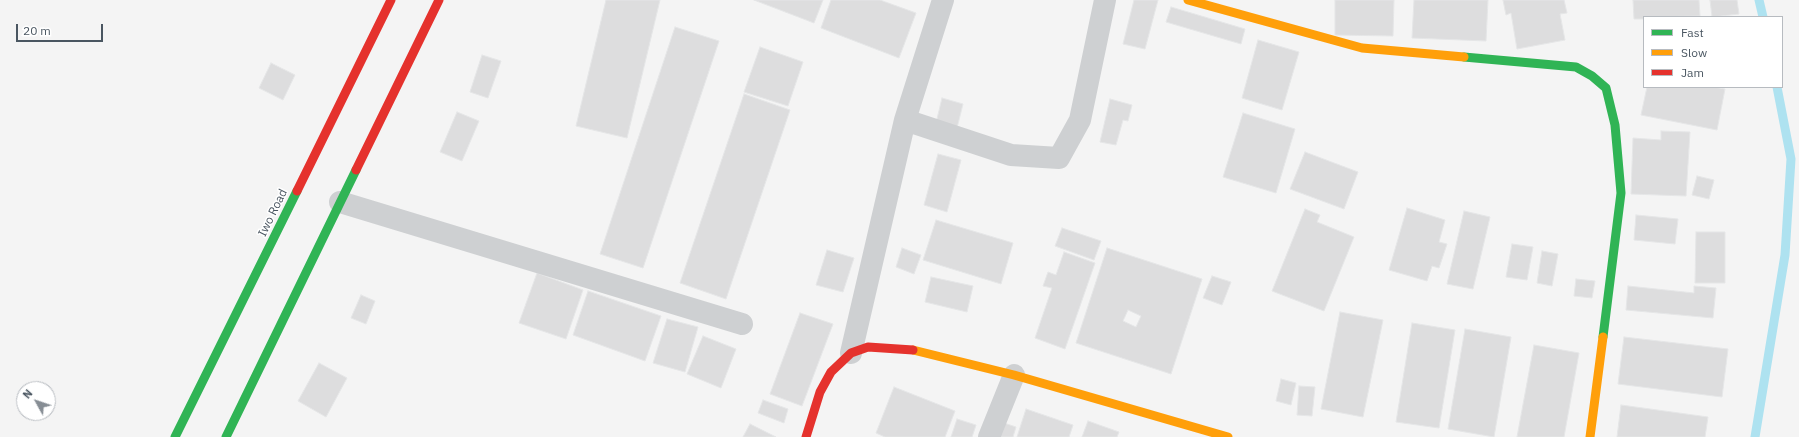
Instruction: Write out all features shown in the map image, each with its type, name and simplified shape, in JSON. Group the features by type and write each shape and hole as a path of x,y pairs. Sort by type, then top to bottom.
{"street":[{"name":"Iwo Road","path":"175,437 391,0"},
{"path":"226,437 439,0"},
{"path":"851,353 906,120 943,0"},
{"path":"906,120 1012,155 1059,158 1080,120 1105,0"},
{"path":"1188,0 1362,48 1576,67 1592,76 1606,88 1615,125 1621,193 1590,437"},
{"path":"340,202 742,324"},
{"path":"806,437 820,392 831,372 851,353 868,347 914,350 1014,376 1228,437"},
{"path":"989,437 1014,376"}],"building":[{"path":"606,0 660,0 627,138 576,126"},
{"path":"754,0 823,0 814,23"},
{"path":"831,0 880,0 916,13 899,58 821,28"},
{"path":"1134,0 1158,0 1145,49 1123,44"},
{"path":"1335,0 1394,0 1393,36 1335,35"},
{"path":"1414,0 1488,0 1486,41 1412,38"},
{"path":"1503,0 1564,0 1567,13 1560,14 1565,40 1517,49 1511,13 1506,15"},
{"path":"1633,0 1699,0 1700,16 1643,16 1643,19 1634,19"},
{"path":"1710,0 1737,0 1739,14 1712,16"},
{"path":"1171,7 1245,29 1241,44 1166,22"},
{"path":"675,27 719,41 643,268 600,254"},
{"path":"1258,40 1299,52 1282,110 1242,98"},
{"path":"760,47 803,62 788,106 744,92"},
{"path":"482,55 501,61 488,98 470,92"},
{"path":"271,63 295,75 283,100 259,88"},
{"path":"1647,88 1725,89 1717,130 1641,115"},
{"path":"744,94 790,110 726,299 680,283"},
{"path":"942,98 963,104 957,128 936,123"},
{"path":"1110,99 1132,105 1128,121 1123,120 1116,145 1100,142"},
{"path":"457,112 479,121 462,161 440,152"},
{"path":"1243,113 1295,129 1276,193 1223,177"},
{"path":"1661,131 1690,132 1686,196 1631,194 1633,138 1661,140"},
{"path":"1305,152 1358,172 1344,209 1290,189"},
{"path":"938,154 961,160 947,212 924,205"},
{"path":"1697,176 1714,180 1709,199 1692,195"},
{"path":"1407,208 1445,220 1439,242 1447,244 1439,268 1432,266 1427,281 1389,270"},
{"path":"1305,209 1320,215 1317,222 1354,237 1324,311 1272,291"},
{"path":"1464,211 1490,217 1473,289 1447,284"},
{"path":"1636,215 1678,219 1675,244 1634,240"},
{"path":"936,220 1013,243 1001,284 923,260"},
{"path":"1062,228 1101,241 1094,260 1055,246"},
{"path":"1696,232 1725,232 1725,283 1695,283"},
{"path":"1512,244 1533,247 1527,280 1506,277"},
{"path":"902,248 921,255 914,274 896,267"},
{"path":"1107,248 1202,279 1171,374 1076,343","holes":["1128,310 1141,316 1136,327 1123,321"]},
{"path":"827,250 854,258 843,292 816,285"},
{"path":"1542,251 1558,254 1552,286 1537,283"},
{"path":"1064,252 1095,263 1065,349 1035,338 1052,288 1043,286 1048,272 1056,275"},
{"path":"537,273 583,290 566,339 519,323"},
{"path":"1212,276 1231,282 1222,305 1203,298"},
{"path":"931,277 973,286 967,312 925,302"},
{"path":"1576,279 1595,281 1592,298 1574,296"},
{"path":"1628,286 1694,293 1694,286 1716,288 1713,318 1626,310"},
{"path":"588,291 661,316 645,361 573,335"},
{"path":"361,295 375,301 366,324 351,318"},
{"path":"1340,312 1383,320 1363,417 1321,409"},
{"path":"800,313 833,324 802,406 770,394"},
{"path":"667,319 698,327 685,372 653,363"},
{"path":"1412,323 1455,330 1439,428 1396,422"},
{"path":"1465,329 1511,337 1494,437 1448,429"},
{"path":"703,336 736,349 721,388 687,374"},
{"path":"1624,337 1728,349 1722,397 1618,384"},
{"path":"1534,345 1579,353 1564,437 1517,437"},
{"path":"319,363 347,378 326,417 298,401"},
{"path":"1281,379 1296,383 1291,405 1276,401"},
{"path":"1299,386 1315,387 1312,416 1297,415"},
{"path":"894,387 955,411 945,437 885,437 876,433"},
{"path":"763,400 788,409 784,423 758,413"},
{"path":"1621,405 1708,417 1705,437 1617,437"},
{"path":"1026,409 1073,425 1069,437 1017,437"},
{"path":"957,419 976,425 972,437 951,437"},
{"path":"1088,421 1119,432 1117,437 1082,437"},
{"path":"1001,422 1016,427 1013,437 996,437"},
{"path":"750,424 776,437 743,437"}],"waterway":[{"path":"1759,0 1763,16"},
{"path":"1755,437 1785,255 1791,159 1777,88"}],"traffic: fast":[{"path":"1464,57 1576,67 1592,76 1606,88 1615,125 1621,193 1603,337"},
{"path":"226,437 356,170"},
{"path":"175,437 297,191"}],"traffic: slow":[{"path":"1188,0 1362,48 1464,57"},
{"path":"1590,437 1603,337"},
{"path":"913,350 1014,375 1228,437"}],"traffic: jam":[{"path":"297,191 391,0"},
{"path":"356,170 439,0"},
{"path":"806,437 820,392 831,372 851,353 868,347 913,350"}]}
